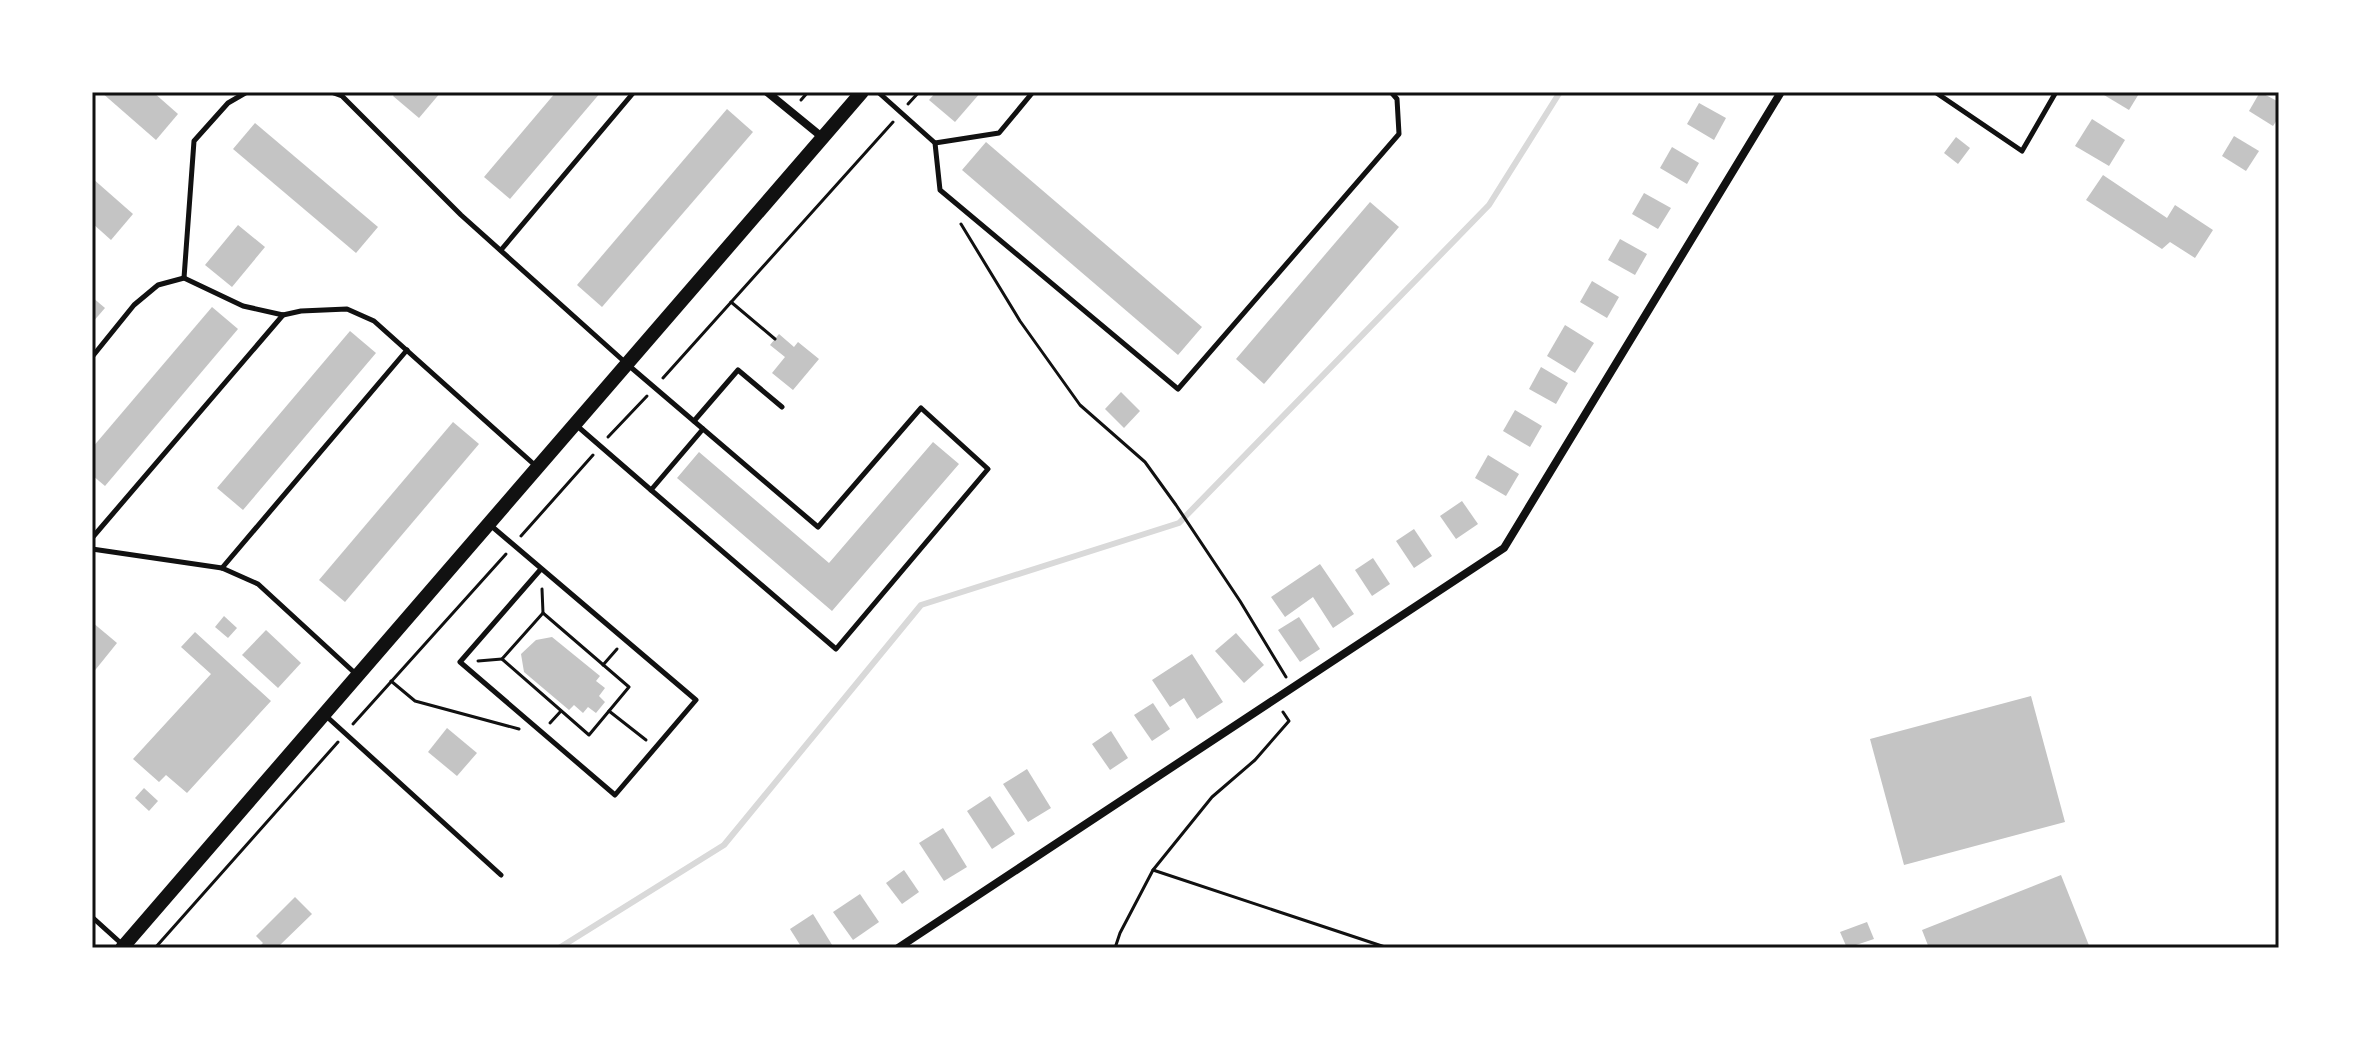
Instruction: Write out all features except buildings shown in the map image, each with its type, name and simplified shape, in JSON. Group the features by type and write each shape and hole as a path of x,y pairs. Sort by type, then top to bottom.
{"street":[{"path":"767,92 822,137"},
{"path":"123,947 862,92"},
{"path":"898,948 1504,548 1781,92"}],"lane":[{"path":"184,278 194,141 228,103 247,92"},
{"path":"331,92 344,94 461,215 627,364 818,527 921,408 988,469 836,649 575,424"},
{"path":"501,250 634,92"},
{"path":"878,92 935,143 940,190 1178,389 1399,134 1397,99 1391,92"},
{"path":"935,143 999,133 1033,92"},
{"path":"1935,92 2022,151 2056,92"},
{"path":"92,357 134,305 158,285 184,278 243,306 283,315 347,309 374,321 537,468"},
{"path":"92,538 283,315"},
{"path":"222,568 407,350"},
{"path":"694,421 738,370 782,407"},
{"path":"651,490 703,429"},
{"path":"489,523 696,700 615,795 460,662 541,569"},
{"path":"92,549 222,568 258,584 358,675"},
{"path":"324,714 501,875"},
{"path":"92,917 123,947"}],"path":[{"path":"155,948 919,92"},
{"path":"956,216 1020,321 1080,405 1145,462 1176,505 1293,687"},
{"path":"731,302 775,339"},
{"path":"460,662 502,659 543,613 541,569"},
{"path":"502,659 589,735 629,687 543,613"},
{"path":"603,665 625,640"},
{"path":"391,681 415,701 544,734 561,711"},
{"path":"1115,948 1153,870 1212,797 1255,760 1289,721 1275,699"},
{"path":"609,711 656,748"},
{"path":"1153,870 1388,948"}],"waterway":[{"path":"559,948 724,845 921,605 1179,523 1489,205 1560,92"}]}
